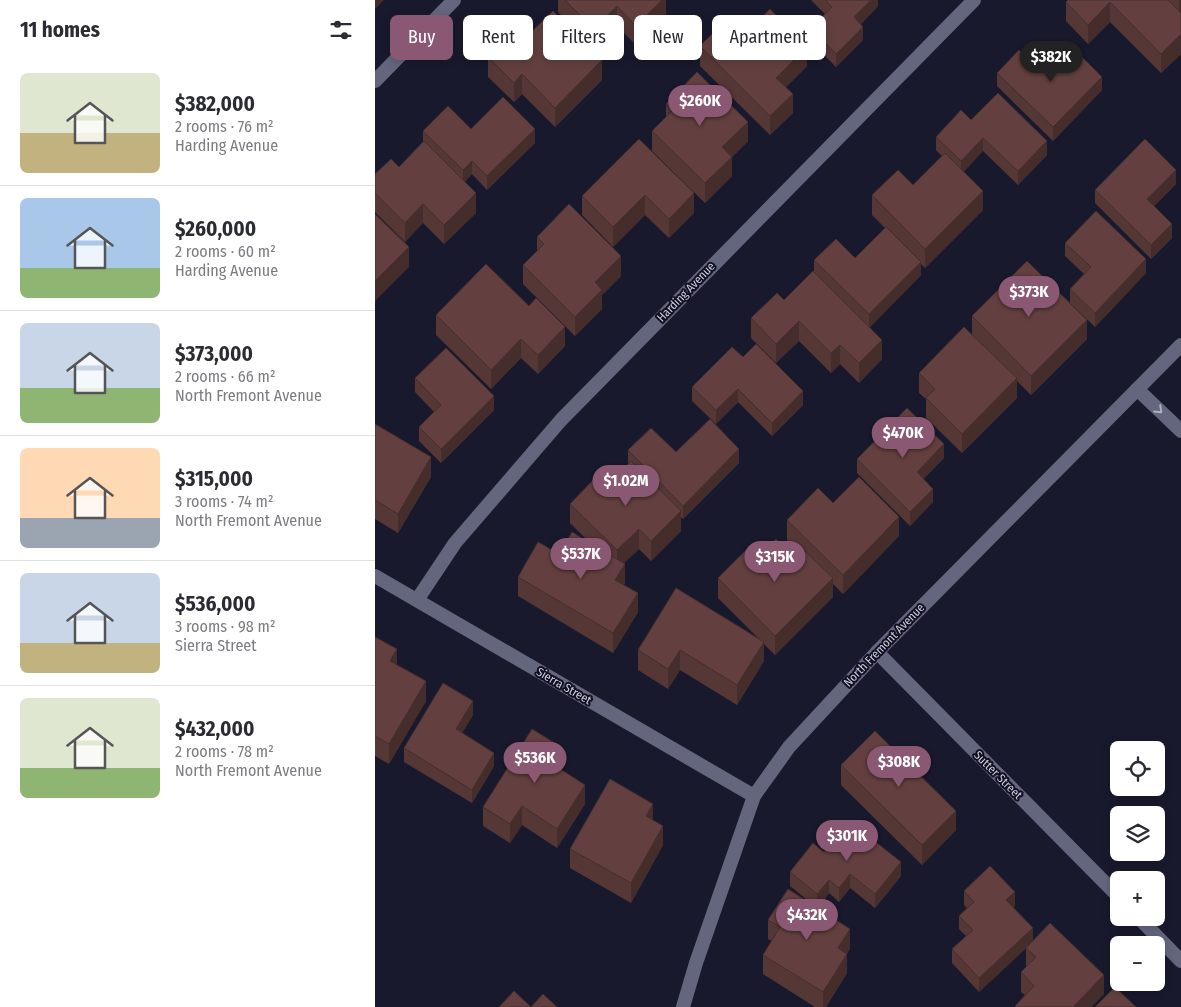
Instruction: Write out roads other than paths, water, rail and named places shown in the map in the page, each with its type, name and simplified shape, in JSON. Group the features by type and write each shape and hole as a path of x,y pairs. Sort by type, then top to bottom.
{"street":[{"path":"375,81 454,0"},
{"name":"Harding Avenue","path":"417,600 455,543 561,420 974,0"},
{"name":"North Fremont Avenue","path":"683,1007 696,963 754,796 789,747 877,652 1181,345"},
{"path":"1137,389 1181,431"},
{"name":"Sierra Street","path":"375,576 754,796"},
{"name":"Sutter Street","path":"877,652 1110,889"},
{"path":"1147,926 1181,961"}]}
